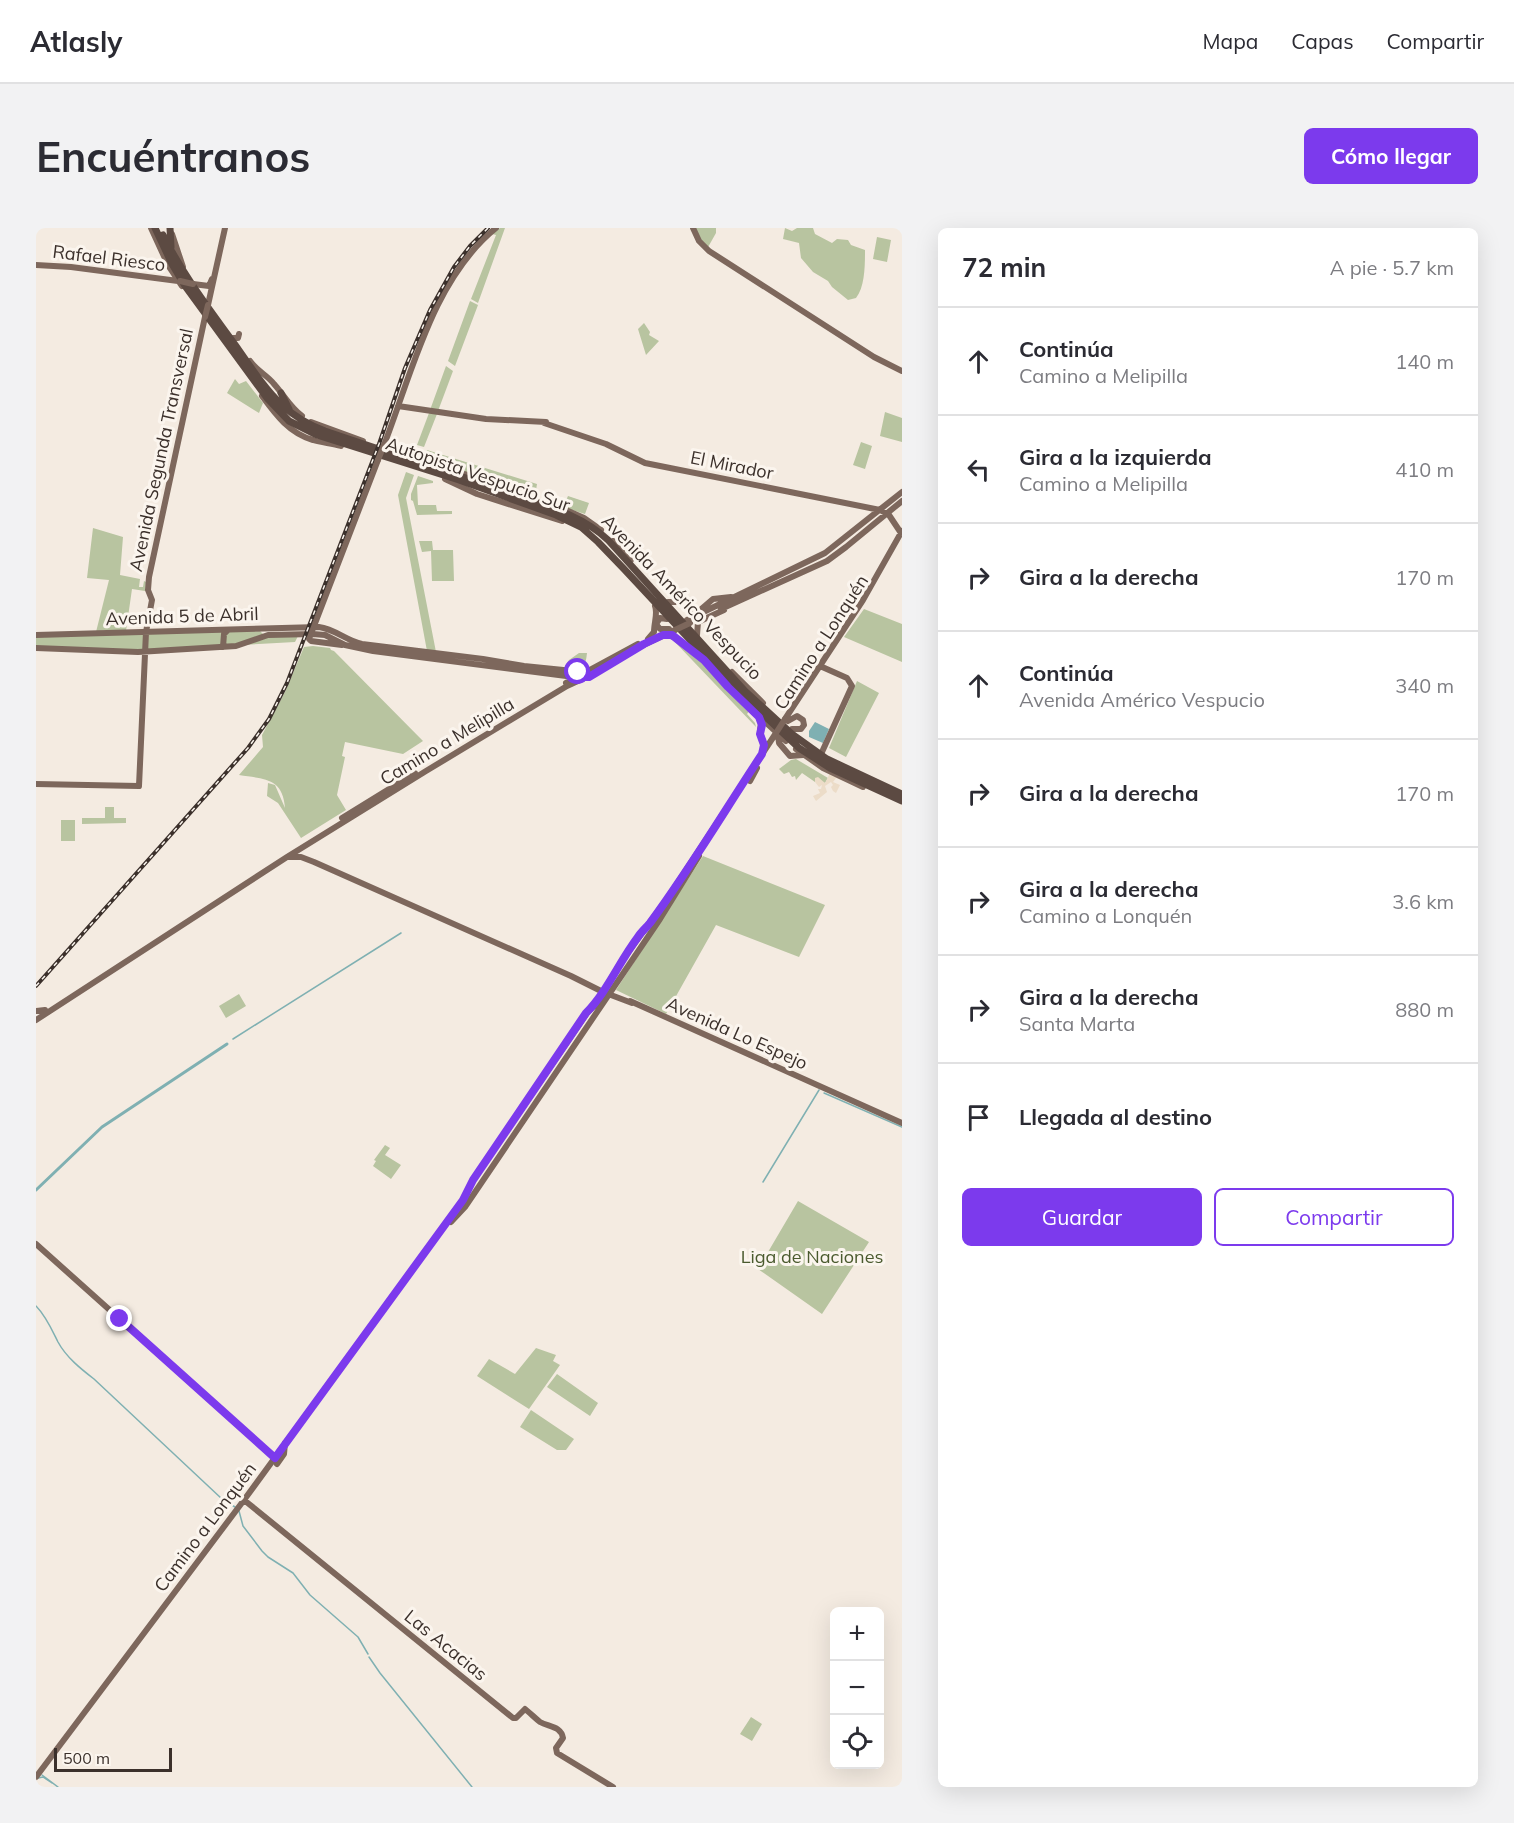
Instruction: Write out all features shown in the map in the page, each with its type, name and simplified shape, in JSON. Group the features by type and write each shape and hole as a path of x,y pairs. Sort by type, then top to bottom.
{"highway":[{"name":"Autopista Vespucio Sur","path":"153,228 178,275 215,329 273,405 297,426 323,438 438,473 571,522 593,536 722,675 758,711 807,754 830,768 902,802"},
{"name":"Autopista Vespucio Sur","path":"160,228 183,273 268,390 295,415 325,431 570,514 594,528 759,704 807,746 832,762 902,792"},
{"path":"170,228 175,258"},
{"path":"281,393 295,415"},
{"path":"271,408 297,426"},
{"path":"456,474 476,478"},
{"path":"488,497 510,499"},
{"path":"611,555 626,576"},
{"path":"722,675 737,696"},
{"path":"747,687 759,704"},
{"path":"844,763 870,779"}],"main road":[{"name":"Avenida Américo Vespucio","path":"153,228 178,281 271,408 289,428 307,439 342,446 450,480 488,497 573,526 595,542 737,696 796,753 835,774 902,802"},
{"name":"Avenida Américo Vespucio","path":"170,228 182,264 194,284 236,336 257,370 272,381 295,411 313,422 569,511 587,520 615,543 697,635 792,729 822,752 902,792"},
{"name":"Avenida Segunda Transversal","path":"194,284 207,286 211,284 224,228"},
{"name":"Avenida Segunda Transversal","path":"36,784 139,787 146,632 152,600 148,588 149,573 224,228"},
{"path":"312,631 443,294 467,257 496,228"},
{"path":"693,228 701,244 716,255 874,357 902,371"},
{"name":"Rafael Riesco","path":"36,265 71,267 178,281"},
{"path":"178,281 194,284"},
{"name":"El Mirador","path":"398,406 486,419 545,420 606,444 645,463 887,513 901,532"},
{"name":"Camino a Melipilla","path":"425,769 648,639 719,608 825,553 902,492"},
{"name":"Camino a Melipilla","path":"735,599 827,561 902,501"},
{"name":"Camino a Lonquén","path":"36,1777 244,1500 276,1461 285,1443 466,1194 476,1184 591,1022 621,962 650,923 739,785 787,720 863,600 901,532"},
{"name":"Camino a Lonquén","path":"821,666 864,605 901,532"},
{"path":"714,599 718,600 719,608"},
{"path":"668,602 685,602 694,610 699,611 714,599 735,599"},
{"path":"697,635 696,626 699,622 735,599"},
{"path":"839,631 863,600"},
{"path":"678,614 679,606 687,605 692,612 688,621"},
{"path":"648,639 654,632 653,622 657,612 655,606"},
{"path":"667,619 658,618 656,625 660,629 672,629"},
{"name":"Avenida 5 de Abril","path":"36,635 328,629 358,644 431,656"},
{"name":"Camino a Melipilla","path":"276,862 575,677 587,674 672,629"},
{"path":"225,645 224,633 228,630"},
{"path":"36,648 145,652 245,644 268,635 312,631 345,645 373,651 587,674"},
{"path":"663,635 675,637 704,660"},
{"path":"431,656 575,677"},
{"path":"821,666 847,678 852,686 822,752"},
{"path":"562,676 565,680 564,684"},
{"path":"787,720 797,716 804,722 800,729 792,729"},
{"path":"759,717 762,725 760,734 764,745 762,754"},
{"path":"776,733 780,745 790,756 796,753"},
{"name":"Camino a Lonquén","path":"438,1234 461,1212 476,1184 584,1017 629,966 771,746 776,733"},
{"path":"771,746 780,745"},
{"path":"750,781 757,767"},
{"path":"697,852 705,837"},
{"path":"302,847 304,858"},
{"name":"Camino a Melipilla","path":"38,1015 302,847"},
{"path":"287,857 304,858"},
{"path":"276,862 304,858"},
{"name":"Avenida Lo Espejo","path":"304,858 829,1090 842,1100 902,1125"},
{"path":"621,962 628,961 629,966"},
{"path":"584,1017 585,1023 591,1022"},
{"path":"36,1244 276,1461"},
{"path":"318,1394 326,1388"},
{"name":"Las Acacias","path":"244,1500 513,1718 525,1709 543,1724 552,1726 561,1732 563,1738 556,1748 557,1753 613,1787"}],"green space":[{"path":"500,228 505,228 478,303 471,299 496,235 492,234"},
{"path":"695,228 716,228 716,233 707,249 701,242"},
{"path":"785,228 792,231 797,228 813,228 815,234 832,243 837,239 848,240 851,245 865,250 863,282 856,298 848,300 828,281 813,272 801,258 799,243 783,239"},
{"path":"877,237 891,240 887,262 873,259"},
{"path":"470,301 478,305 455,366 448,361"},
{"path":"644,323 650,332 649,335 659,341 646,355 638,329"},
{"path":"446,366 453,371 438,411 430,410"},
{"path":"235,379 239,384 246,381 263,403 259,413 227,393"},
{"path":"885,412 902,418 902,442 880,436"},
{"path":"429,413 437,414 424,447 417,445"},
{"path":"861,442 872,446 865,469 853,465"},
{"path":"427,450 537,484 535,496 424,458"},
{"path":"406,472 414,475 406,498 436,652 427,651 398,495"},
{"path":"418,476 433,481 433,483 417,485 418,505 436,505 437,511 452,511 452,514 417,515 411,494"},
{"path":"568,496 589,503 585,514 563,507"},
{"path":"93,528 123,537 120,575 140,579 139,587 143,587 144,581 146,582 145,591 132,589 126,631 96,632 109,580 87,578"},
{"path":"419,541 432,541 433,550 453,550 454,581 432,581 431,551 422,552"},
{"path":"864,609 902,624 902,662 844,637"},
{"path":"260,631 263,634 298,636 295,642 135,651 36,647 36,636"},
{"path":"672,639 697,655 750,710 747,714 756,727"},
{"path":"304,647 330,648 334,651 423,741 403,754 345,742 342,756 345,757 337,795 346,810 301,838 278,803 267,796 268,783 275,785 285,808 280,790 276,785 264,779 239,775 263,747 262,735 285,692"},
{"path":"579,653 587,653 583,667 564,668 569,660"},
{"path":"857,681 879,693 846,757 829,748"},
{"path":"796,759 828,778 825,783 815,779 815,782 802,773 796,780 795,776 792,777 789,772 784,774 779,769"},
{"path":"105,807 114,807 114,818 126,818 126,823 82,824 82,818 105,818"},
{"path":"61,820 75,820 75,841 61,841"},
{"path":"703,856 825,905 799,957 716,925 666,1014 616,990"},
{"path":"239,994 246,1006 226,1018 219,1006"},
{"path":"385,1145 390,1148 385,1155 401,1165 391,1179 373,1166 376,1161 374,1160"},
{"name":"Liga de Naciones","path":"798,1201 869,1242 822,1314 758,1269"},
{"path":"536,1348 556,1355 553,1361 560,1365 529,1409 477,1376 489,1359 515,1374"},
{"path":"557,1374 598,1403 590,1416 547,1387"},
{"path":"531,1410 574,1439 566,1450 557,1450 520,1427"},
{"path":"751,1717 762,1724 752,1741 740,1734"}],"shaded area":[{"path":"830,773 846,782 836,778 833,782 840,785 836,793 831,787 833,785 831,782 825,786 827,792 816,801 813,796 820,793 818,789 821,789 822,785 819,787 815,778 818,777 825,783"}],"water":[{"path":"815,722 829,729 823,743 809,737 809,731"}],"waterway":[{"path":"233,1039 401,933"},
{"path":"36,1190 102,1127 227,1044"},
{"path":"763,1182 819,1090"},
{"path":"824,1093 902,1127"},
{"path":"36,1306 65,1353 222,1499 235,1507"},
{"path":"239,1511 243,1526 262,1551 293,1573 310,1595 358,1637 368,1654"},
{"path":"369,1657 472,1787"},
{"path":"42,1775 58,1787"},
{"path":"38,1778 43,1777 52,1783"}],"railway":[{"path":"36,986 248,748 269,719 287,683 379,444 405,368 430,310 454,267 488,228"}],"route":[{"path":"120,1319 275,1458 463,1200 473,1180 586,1013 597,1003 605,986 679,880 764,748 759,717 704,660 672,635 663,635 644,644 587,678 575,677 586,671 578,672"}]}
